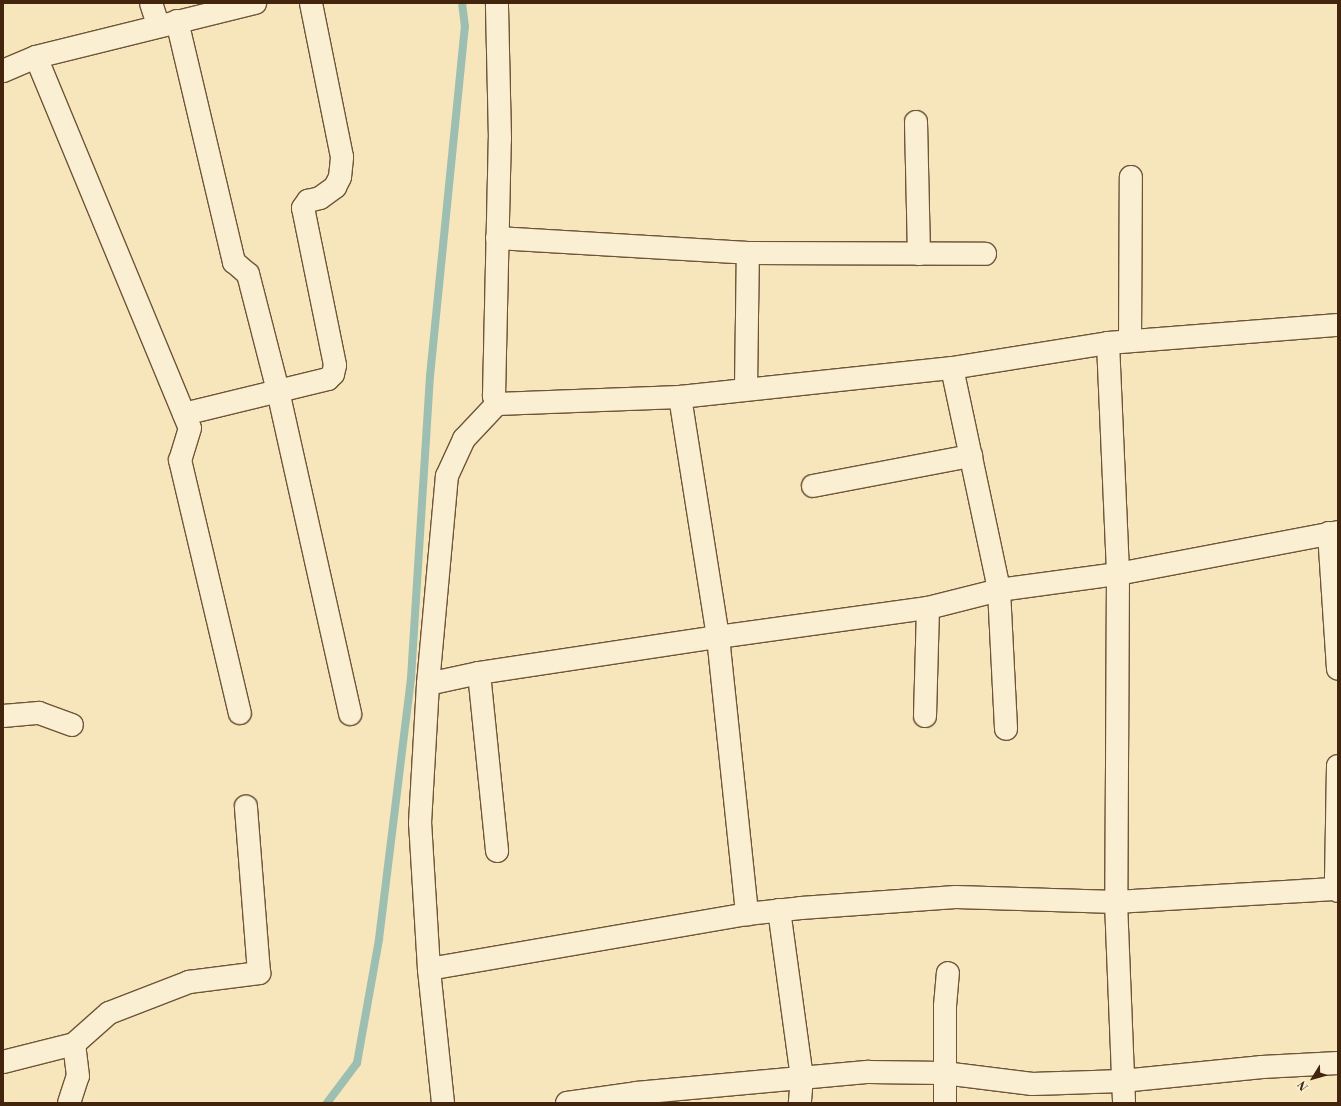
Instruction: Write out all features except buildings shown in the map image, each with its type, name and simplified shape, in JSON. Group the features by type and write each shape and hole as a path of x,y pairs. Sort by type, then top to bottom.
{"street":[{"path":"151,3 168,23 234,262 248,274 278,391 350,714"},
{"path":"3,71 36,57 168,23 255,3"},
{"path":"184,414 328,379 334,374 335,364 303,208 308,201 320,198 335,187 340,177 342,157 311,3"},
{"path":"497,3 500,139 494,396 497,404"},
{"path":"36,57 190,428 180,460 240,713"},
{"path":"916,122 919,254"},
{"path":"1130,341 1131,177"},
{"path":"497,238 748,253 985,254"},
{"path":"746,388 748,253"},
{"path":"443,1103 429,969 420,823 428,684 447,476 464,439 497,404 680,397 746,388 952,368 1108,343 1338,325"},
{"path":"1108,343 1118,574 1116,902 1124,1103"},
{"path":"952,368 999,590 1006,728"},
{"path":"680,397 718,637 747,914"},
{"path":"813,486 971,456"},
{"path":"428,684 479,673 718,637 928,608 999,590 1118,574 1334,532 1338,669"},
{"path":"925,716 928,608"},
{"path":"479,673 497,851"},
{"path":"3,716 39,713 72,725"},
{"path":"429,969 747,914 779,910 956,897 1116,902 1338,890 1338,766"},
{"path":"3,1062 74,1044 109,1013 189,982 259,973 246,807"},
{"path":"779,910 802,1078 800,1103"},
{"path":"945,1103 944,1073 948,973"},
{"path":"69,1103 78,1076 74,1044"},
{"path":"567,1103 636,1093 869,1072 944,1073 1032,1084 1122,1081 1262,1067 1338,1063"}],"waterway":[{"path":"327,1103 357,1063 379,939 411,678 430,376 465,27 462,3"}]}
